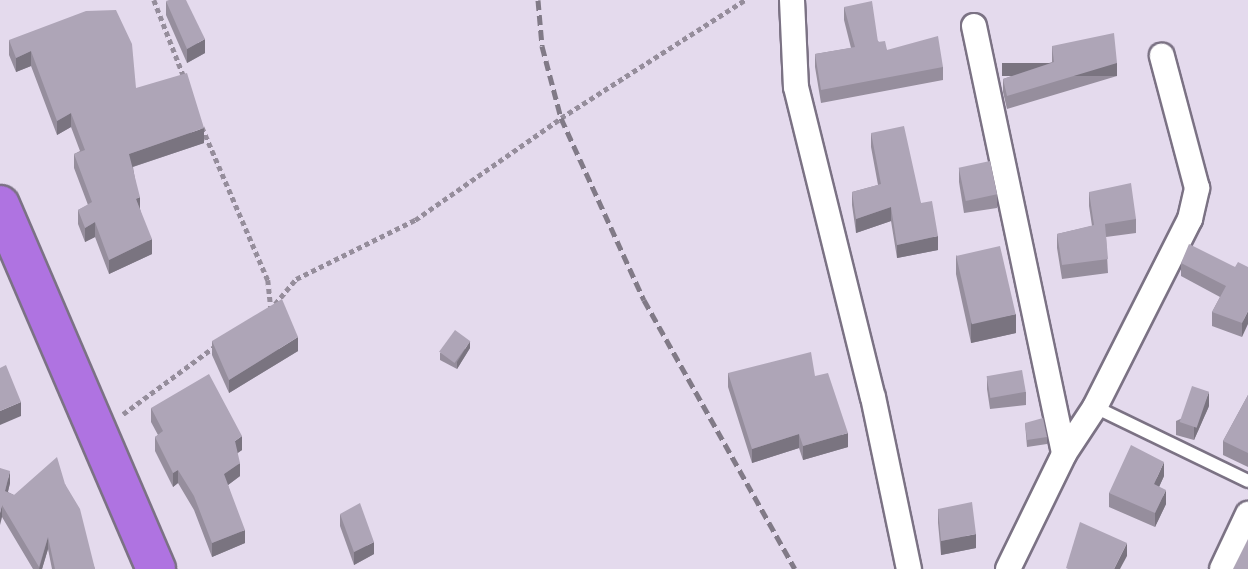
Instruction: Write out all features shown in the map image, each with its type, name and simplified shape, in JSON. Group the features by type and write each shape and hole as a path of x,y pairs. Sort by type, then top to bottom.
{"highway":[{"path":"0,205 156,569"}],"street":[{"path":"792,0 796,87 873,397 909,569"},
{"path":"974,26 1064,454"},
{"path":"1008,569 1064,454 1095,407 1190,219 1197,188 1162,56"},
{"path":"1222,569 1248,514"}],"lane":[{"path":"1095,407 1248,481"}],"path":[{"path":"154,0 187,85"},
{"path":"264,318 296,279 415,220 561,118 746,0"},
{"path":"200,120 268,279 271,308"},
{"path":"97,433 220,343"}],"building":[{"path":"186,0 205,39 187,49 166,1"},
{"path":"872,1 878,42 885,41 887,50 938,36 943,67 821,90 815,54 855,47 844,7"},
{"path":"116,10 132,44 136,88 187,73 204,128 129,154 140,197 136,199 152,239 109,260 95,222 85,228 78,210 92,202 74,154 85,150 71,113 57,121 31,51 16,58 9,40 86,11"},
{"path":"1114,33 1117,63 1007,96 1003,79 1054,62 1052,46"},
{"path":"904,126 921,203 932,201 938,236 897,245 891,207 856,219 852,192 881,184 871,133"},
{"path":"990,161 997,194 966,201 959,168"},
{"path":"1131,183 1136,219 1105,224 1108,259 1062,265 1057,234 1094,225 1089,192"},
{"path":"1189,244 1235,267 1238,262 1248,267 1248,311 1242,323 1212,312 1226,286 1181,263"},
{"path":"1000,246 1016,314 972,324 956,256"},
{"path":"282,299 298,337 229,380 212,341"},
{"path":"455,330 470,341 455,363 439,352"},
{"path":"811,352 815,376 828,373 848,433 803,446 799,434 752,449 728,373"},
{"path":"6,365 21,402 0,411 0,368"},
{"path":"1022,370 1026,392 990,398 987,376"},
{"path":"209,374 242,436 235,441 240,463 224,474 245,530 212,543 194,496 178,470 173,473 155,437 163,431 151,408"},
{"path":"1192,386 1209,392 1197,428 1180,422"},
{"path":"1248,395 1248,453 1223,441"},
{"path":"1043,418 1047,437 1027,440 1025,423"},
{"path":"1131,445 1164,462 1154,484 1166,490 1155,513 1109,493"},
{"path":"57,457 65,484 80,509 95,569 55,569 48,537 39,567 2,505 0,513 0,468 10,471 5,491 14,495"},
{"path":"972,502 976,534 941,541 938,509"},
{"path":"360,503 374,542 354,552 340,514"},
{"path":"1080,522 1127,543 1114,569 1066,568"},
{"path":"1248,539 1248,569 1233,569"}],"railway":[{"path":"538,0 542,46 561,118 644,300 795,569"}]}
